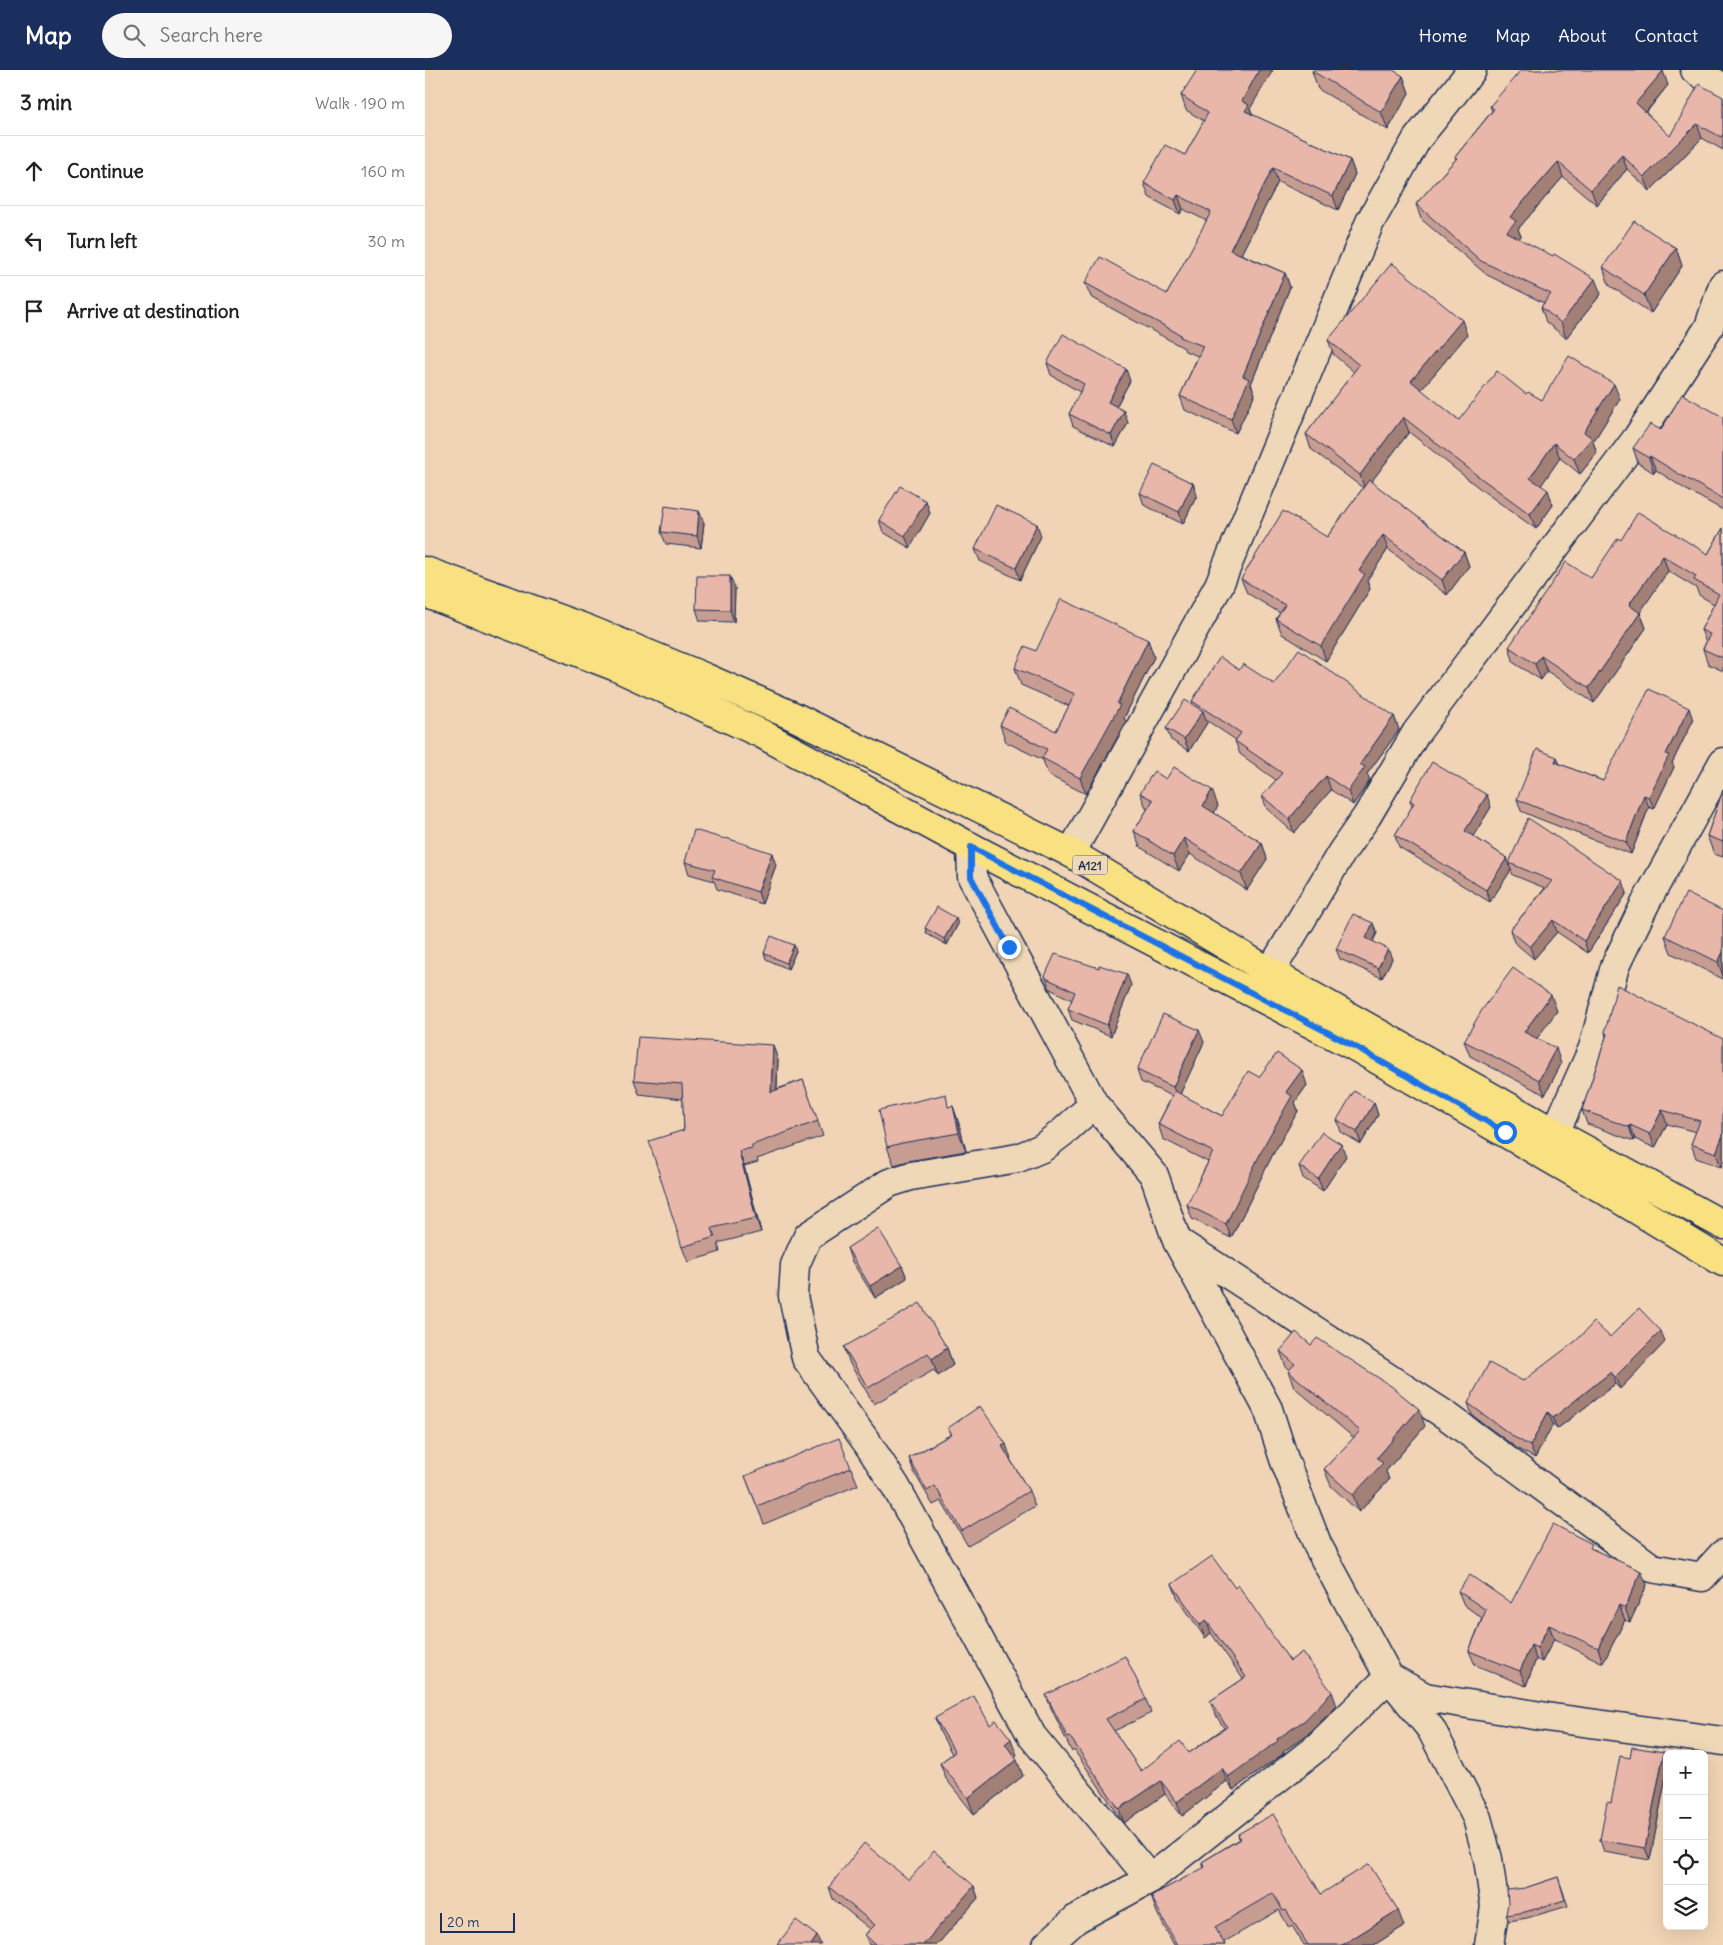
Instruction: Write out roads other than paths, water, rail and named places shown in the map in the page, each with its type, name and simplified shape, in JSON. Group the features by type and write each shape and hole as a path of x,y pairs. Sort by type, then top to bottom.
{"main road":[{"name":"A121","path":"425,571 461,582 587,630 713,681 793,716 1071,853 1270,972 1555,1133 1723,1225"},
{"path":"425,593 614,666 761,734 971,847 1354,1046 1606,1190 1723,1262"}],"street":[{"path":"1071,853 1219,585 1370,222 1417,139 1472,70"},
{"path":"1695,70 1723,88"},
{"path":"1270,972 1416,733 1637,438 1709,327 1723,285"},
{"path":"1555,1133 1593,1048 1615,966 1645,902 1723,762"},
{"path":"971,847 971,877 1093,1104 1154,1175 1177,1241 1268,1409 1284,1459 1318,1546 1389,1677 1431,1729 1477,1818 1488,1859 1495,1907 1489,1945"},
{"path":"1093,1104 1063,1132 1042,1148 1018,1158 911,1176 889,1183 808,1236 795,1265 793,1296 806,1358 868,1444 896,1487 1032,1736 1150,1879"},
{"path":"1177,1241 1447,1416 1652,1568 1702,1577 1723,1554"},
{"path":"1047,1945 1076,1919 1150,1879 1316,1748 1389,1677"},
{"path":"1389,1677 1425,1697 1553,1718 1723,1741"}]}
